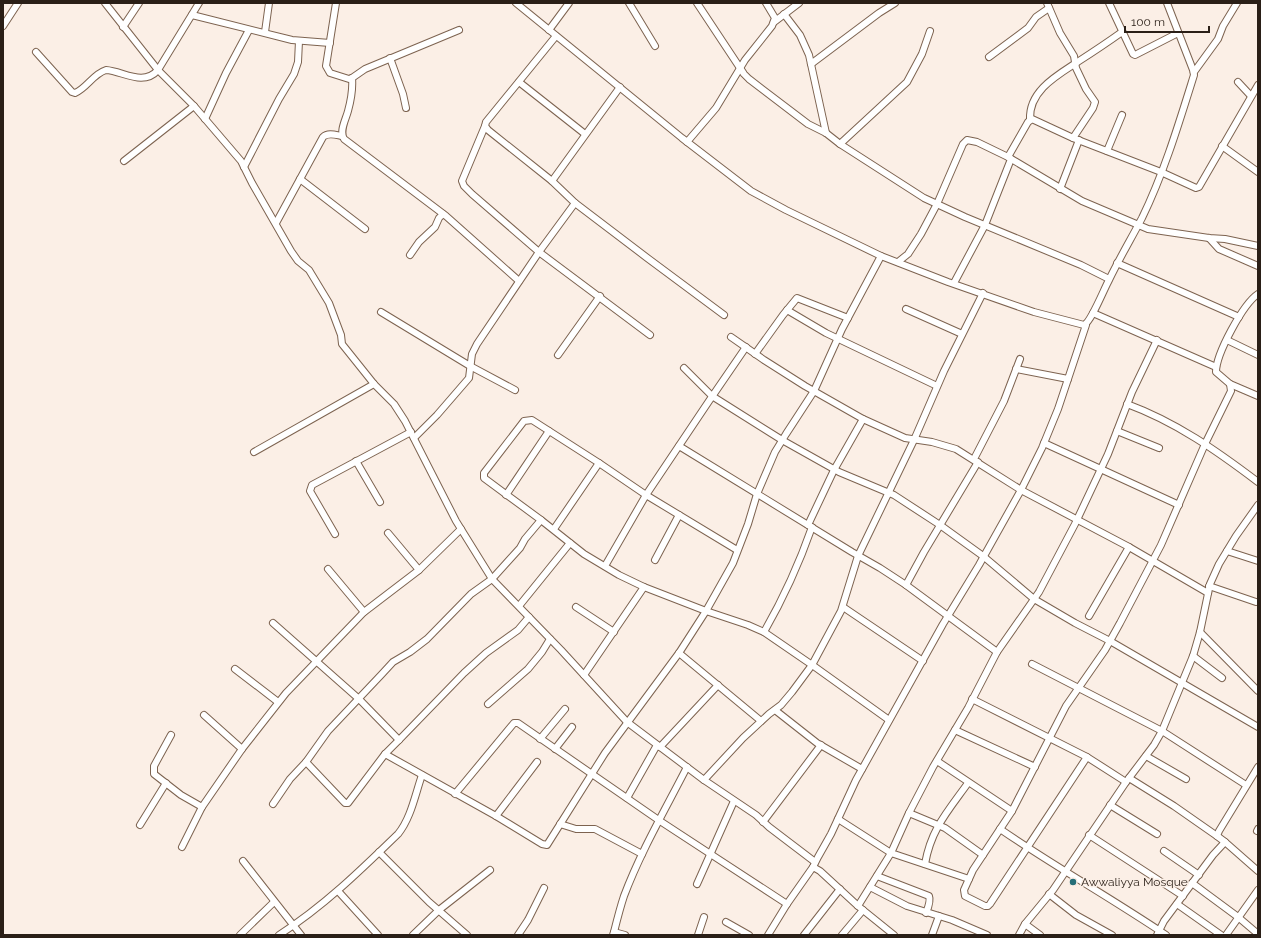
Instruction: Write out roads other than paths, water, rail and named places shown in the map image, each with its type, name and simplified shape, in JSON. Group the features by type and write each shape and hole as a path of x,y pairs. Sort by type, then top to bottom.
{"street":[{"path":"3,26 18,3"},
{"path":"105,3 158,70 194,106 241,161 264,205 276,223 291,251 298,261 309,270 329,303 341,334 342,344 374,384 394,404 412,435 461,529 492,579 627,722 704,780 756,815 861,908 894,935"},
{"path":"123,27 139,3"},
{"path":"36,52 72,92 75,93 106,70 128,76 146,78 153,75 158,70 199,3"},
{"path":"265,32 269,3"},
{"path":"336,3 326,66 330,73 349,79 364,69 459,30"},
{"path":"516,3 687,142 751,191 786,210 881,256 1034,312 1086,325"},
{"path":"549,30 569,3"},
{"path":"629,3 655,46"},
{"path":"696,3 740,69 749,79 802,120 826,133 840,144 924,198 1081,265 1109,279"},
{"path":"766,3 775,18 774,22"},
{"path":"687,142 716,108 752,50 774,22 799,3"},
{"path":"811,64 879,13 895,3"},
{"path":"1109,3 1132,53 1135,55 1178,32"},
{"path":"1167,3 1194,72"},
{"path":"769,934 787,904 814,865 862,769 889,720 1021,490 1044,443 1086,325 1138,225 1171,149 1194,72 1218,39 1223,26 1237,3"},
{"path":"989,57 1028,28 1036,17 1049,5"},
{"path":"1049,5 1051,14 1074,56 1076,68 1095,102 1076,139 1060,189"},
{"path":"784,14 800,36 811,64 826,133"},
{"path":"192,15 249,30 265,32 292,40 330,43"},
{"path":"205,119 226,73 249,30"},
{"path":"840,144 907,82 919,59 930,32"},
{"path":"954,283 985,225 1009,158 1030,119 1030,112 1033,104 1042,89 1059,74 1122,32"},
{"path":"556,36 486,122 462,181 472,194 539,252 600,296 650,335"},
{"path":"244,167 279,99 294,74 298,62 299,41"},
{"path":"390,58 403,94 406,108"},
{"path":"342,136 353,85 352,78"},
{"path":"519,82 585,134"},
{"path":"1238,82 1251,96"},
{"path":"1030,119 1197,188 1258,85"},
{"path":"552,181 620,87"},
{"path":"124,161 194,106"},
{"path":"1107,151 1122,115"},
{"path":"485,126 552,181 575,203 724,315"},
{"path":"276,223 323,137 326,134 342,136 443,214 519,281"},
{"path":"898,262 908,254 937,204 965,141 971,140 1009,158 1082,201 1148,229 1225,239 1258,246"},
{"path":"1222,146 1258,172"},
{"path":"300,179 365,229"},
{"path":"335,534 310,489 314,483 356,461 412,435 437,415 465,385 469,378 472,354 477,344 539,252 575,203"},
{"path":"410,255 419,242 435,227 439,218 443,214"},
{"path":"1209,238 1219,249 1258,266"},
{"path":"386,754 496,816 545,846 547,845 605,752 679,653 706,611 733,563 748,524 757,494 782,440 814,391 848,318 881,256"},
{"path":"1117,264 1239,317"},
{"path":"704,780 743,738 775,710 792,692 812,665 842,607 858,556 914,440 937,386 983,293"},
{"path":"1258,294 1253,298 1239,317 1222,350 1216,367 1216,372 1230,384 1258,396"},
{"path":"558,355 600,296"},
{"path":"755,354 787,310 798,298 848,318"},
{"path":"906,309 962,334"},
{"path":"787,310 838,339 937,386"},
{"path":"381,312 470,366 515,390"},
{"path":"1093,313 1216,367"},
{"path":"731,337 814,391 863,419 905,438 948,446 976,460 1021,490 1208,589 1256,602"},
{"path":"842,935 861,908 870,887 891,853 909,813 997,652 1034,599 1077,520 1101,469 1127,404 1157,340"},
{"path":"1227,340 1258,355"},
{"path":"605,566 646,495 746,347"},
{"path":"906,585 976,460 1004,401 1020,359"},
{"path":"684,368 712,396 782,440 834,470 871,487 889,493 940,525 983,556 1034,599 1182,682 1258,727"},
{"path":"1016,369 1068,379"},
{"path":"254,452 374,384"},
{"path":"1087,757 988,906 965,896 964,890 969,879 1012,811 1066,706 1110,641 1152,560 1179,505 1205,444 1228,400 1231,391 1230,384"},
{"path":"1127,404 1172,424 1233,462 1258,482"},
{"path":"764,632 777,609 804,548 810,526 834,470 863,419"},
{"path":"737,550 646,495 532,420 524,421 484,473 484,478 554,529 584,554 644,587 764,632 889,720"},
{"path":"506,495 549,431"},
{"path":"1117,431 1159,448"},
{"path":"1044,443 1179,505"},
{"path":"679,446 880,568 906,585 997,652"},
{"path":"356,461 380,502"},
{"path":"554,529 599,463"},
{"path":"1019,935 1025,924 1066,870 1127,780 1154,745 1162,731 1200,632 1208,589 1219,564 1258,505"},
{"path":"655,560 679,515"},
{"path":"273,804 290,779 306,762 328,731 393,662 410,652 427,639 471,594 492,579 520,548 524,540 541,520"},
{"path":"182,847 202,807 242,748 278,702 364,612 419,570 461,529"},
{"path":"388,533 419,570"},
{"path":"519,606 570,543"},
{"path":"1090,616 1129,547"},
{"path":"1227,551 1258,561"},
{"path":"328,569 364,612"},
{"path":"584,676 644,587"},
{"path":"576,607 614,632"},
{"path":"842,607 924,660"},
{"path":"306,762 347,804 386,754 464,673 492,648 518,630 529,617"},
{"path":"273,623 317,660 359,699 399,740"},
{"path":"1200,632 1258,691"},
{"path":"488,704 528,670 550,639"},
{"path":"679,653 762,721"},
{"path":"1192,656 1222,678"},
{"path":"1032,664 1162,731 1246,785"},
{"path":"236,669 278,702"},
{"path":"627,798 658,746 718,685"},
{"path":"972,700 1050,737 1174,806 1225,842 1258,871"},
{"path":"540,738 565,709"},
{"path":"775,710 821,745 862,769"},
{"path":"204,715 242,748"},
{"path":"455,794 514,723 520,724 660,821 787,904"},
{"path":"555,749 572,727"},
{"path":"955,730 1035,767"},
{"path":"171,736 153,769 154,774 181,795 202,807"},
{"path":"763,822 821,745"},
{"path":"1146,756 1186,779"},
{"path":"937,761 1012,811"},
{"path":"496,816 537,762"},
{"path":"625,935 614,933 624,896 642,854 687,767"},
{"path":"1217,836 1227,816 1258,767"},
{"path":"279,935 338,891 403,827 407,820 422,775"},
{"path":"140,825 166,783"},
{"path":"925,864 927,852 934,832 968,783"},
{"path":"698,884 710,853 734,801"},
{"path":"1110,805 1157,834"},
{"path":"909,813 938,825 983,855"},
{"path":"838,819 891,853 969,879"},
{"path":"560,824 576,829 595,829 642,854"},
{"path":"1000,829 1047,861 1066,870 1158,933 1166,935"},
{"path":"1089,835 1183,896"},
{"path":"1158,933 1213,855 1225,842"},
{"path":"1164,851 1199,875"},
{"path":"379,852 467,935"},
{"path":"243,861 301,935"},
{"path":"413,935 439,910 490,870"},
{"path":"877,876 929,896 929,905 926,913"},
{"path":"1192,884 1238,917 1258,934"},
{"path":"870,887 908,906 939,916 983,934"},
{"path":"518,935 528,920 544,888"},
{"path":"804,935 840,889"},
{"path":"1226,935 1258,890"},
{"path":"338,891 378,935"},
{"path":"1049,894 1076,916 1112,935"},
{"path":"240,935 274,902"},
{"path":"1177,904 1221,935"},
{"path":"932,935 939,916"},
{"path":"698,935 704,917"},
{"path":"726,922 749,935"},
{"path":"1025,924 1040,935"},
{"path":"882,935 887,929"}],"place":[{"name":"Awwaliyya Mosque","path":"1073,882"}]}
